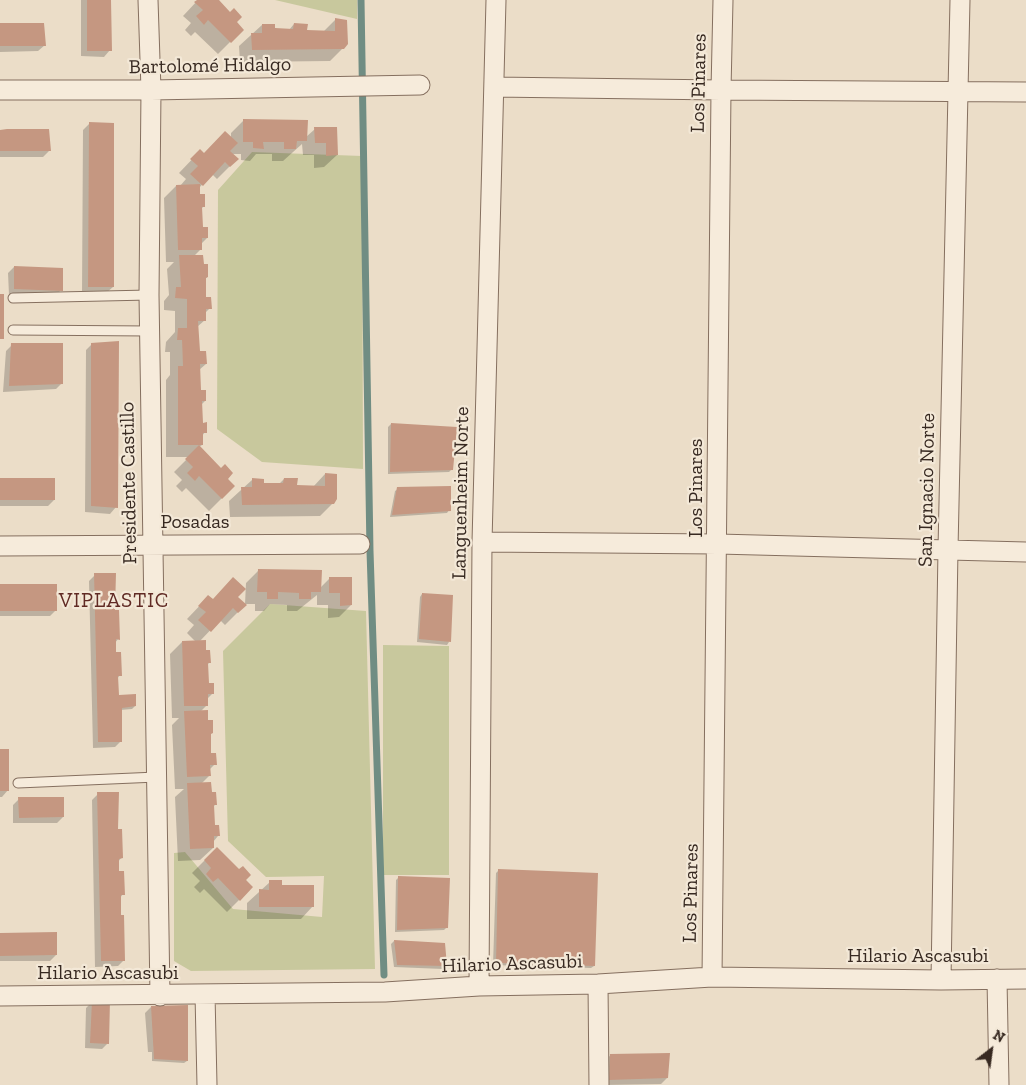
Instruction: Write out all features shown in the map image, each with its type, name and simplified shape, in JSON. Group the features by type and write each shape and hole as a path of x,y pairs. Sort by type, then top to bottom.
{"street":[{"name":"Presidente Castillo","path":"148,0 151,90 149,331 160,996"},
{"name":"Languenheim Norte","path":"479,986 482,542 496,0"},
{"name":"Los Pinares","path":"712,977 723,0"},
{"name":"San Ignacio Norte","path":"941,980 960,0"},
{"name":"Bartolomé Hidalgo","path":"0,90 151,90 420,85"},
{"path":"494,86 1026,92"},
{"path":"482,542 718,544 1026,552"},
{"name":"Posadas","path":"0,546 360,544"},
{"name":"Hilario Ascasubi","path":"0,996 160,996 385,992 479,986 598,984 712,977 941,980 1026,979"},
{"path":"996,979 999,1085"},
{"path":"598,984 599,1085"},
{"path":"205,994 206,1085"}],"lane":[{"path":"13,298 149,295"},
{"path":"13,330 149,331"},
{"path":"18,782 157,777"}],"green space":[{"path":"275,0 357,0 357,19"},
{"path":"252,152 362,156 363,469 262,462 217,429 218,190"},
{"path":"270,604 366,611 375,969 191,971 174,961 174,853 185,852 233,909 322,917 324,876 266,877 228,841 223,651"},
{"path":"383,645 449,646 449,875 383,875"}],"building":[{"path":"87,0 111,0 112,51 87,51"},
{"path":"197,0 219,0 230,12 234,8 242,17 237,22 244,30 231,43 208,20 204,25 196,16 203,10 194,2"},
{"path":"335,18 347,20 348,44 344,49 252,50 251,33 262,33 262,24 275,24 275,28 293,29 294,23 308,24 307,30 335,31"},
{"path":"0,23 44,23 46,46 0,46"},
{"path":"243,119 308,120 307,141 297,141 296,149 284,149 284,142 263,142 264,149 253,148 253,142 243,142"},
{"path":"89,122 114,123 114,287 88,287"},
{"path":"314,127 337,127 338,155 326,156 326,143 315,143"},
{"path":"49,129 51,151 0,151 0,130"},
{"path":"225,131 238,143 230,151 239,159 230,167 225,162 203,186 190,174 198,166 190,159 200,149 204,153"},
{"path":"200,184 200,194 205,194 205,207 202,207 203,227 208,227 208,238 202,238 202,250 178,250 176,185"},
{"path":"179,255 203,255 204,264 208,264 206,297 211,297 212,309 206,309 206,321 198,321 200,351 206,351 207,364 200,364 201,390 206,390 206,401 202,401 203,423 207,422 207,433 203,433 203,445 178,445 178,366 183,366 182,340 177,340 178,328 187,328 187,299 175,298 176,287 181,287"},
{"path":"14,266 63,268 63,291 14,289"},
{"path":"0,294 4,294 4,339 0,339"},
{"path":"119,341 118,508 91,506 91,343"},
{"path":"11,343 63,343 63,384 9,386"},
{"path":"391,423 457,427 453,470 390,472"},
{"path":"199,445 221,468 225,464 233,473 228,479 235,486 222,499 199,476 195,481 187,473 193,467 185,459"},
{"path":"325,473 337,474 337,499 334,504 242,505 241,487 252,487 252,478 264,479 264,483 283,483 284,478 298,478 297,485 325,486"},
{"path":"0,478 55,478 55,500 0,500"},
{"path":"451,486 451,511 392,515 397,487"},
{"path":"258,569 322,570 321,592 311,592 311,599 299,599 299,593 278,592 278,599 267,599 267,592 257,592"},
{"path":"94,573 116,573 115,610 119,610 120,640 116,639 116,652 121,652 122,676 118,676 119,695 136,694 136,706 122,708 122,742 98,742"},
{"path":"233,577 246,589 238,597 247,605 238,613 233,608 211,632 198,620 206,612 198,606 208,595 213,599"},
{"path":"329,577 352,577 352,605 340,606 340,593 329,593"},
{"path":"0,584 57,584 57,611 0,611"},
{"path":"422,593 453,595 451,642 419,639"},
{"path":"206,640 206,650 210,650 211,663 208,663 209,683 214,683 214,694 208,694 208,706 184,706 182,641"},
{"path":"208,710 208,720 213,720 211,753 216,753 217,765 210,765 211,776 187,777 184,711"},
{"path":"0,749 9,749 9,791 0,791"},
{"path":"211,782 212,792 216,792 217,805 214,805 215,825 219,825 220,836 214,836 214,848 190,849 187,783"},
{"path":"97,792 119,792 118,829 122,829 123,858 119,859 119,871 124,871 125,895 121,895 121,915 124,915 125,961 101,961"},
{"path":"18,797 64,797 64,817 19,818"},
{"path":"217,847 239,869 243,866 251,875 246,880 253,887 240,901 218,878 213,882 206,874 211,868 204,860"},
{"path":"498,869 598,873 595,966 496,963"},
{"path":"398,876 450,878 448,928 397,930"},
{"path":"269,880 282,880 282,885 314,885 314,907 259,907 259,889 269,890"},
{"path":"57,932 57,955 0,956 0,933"},
{"path":"394,940 445,943 447,966 397,965"},
{"path":"92,1000 110,1000 109,1044 90,1043"},
{"path":"188,1005 188,1061 154,1059 151,1006"},
{"path":"670,1053 668,1078 609,1080 610,1054"}],"waterway":[{"path":"361,0 370,551 384,975"}],"district":[{"name":"VIPLASTIC","path":"114,601"}]}
